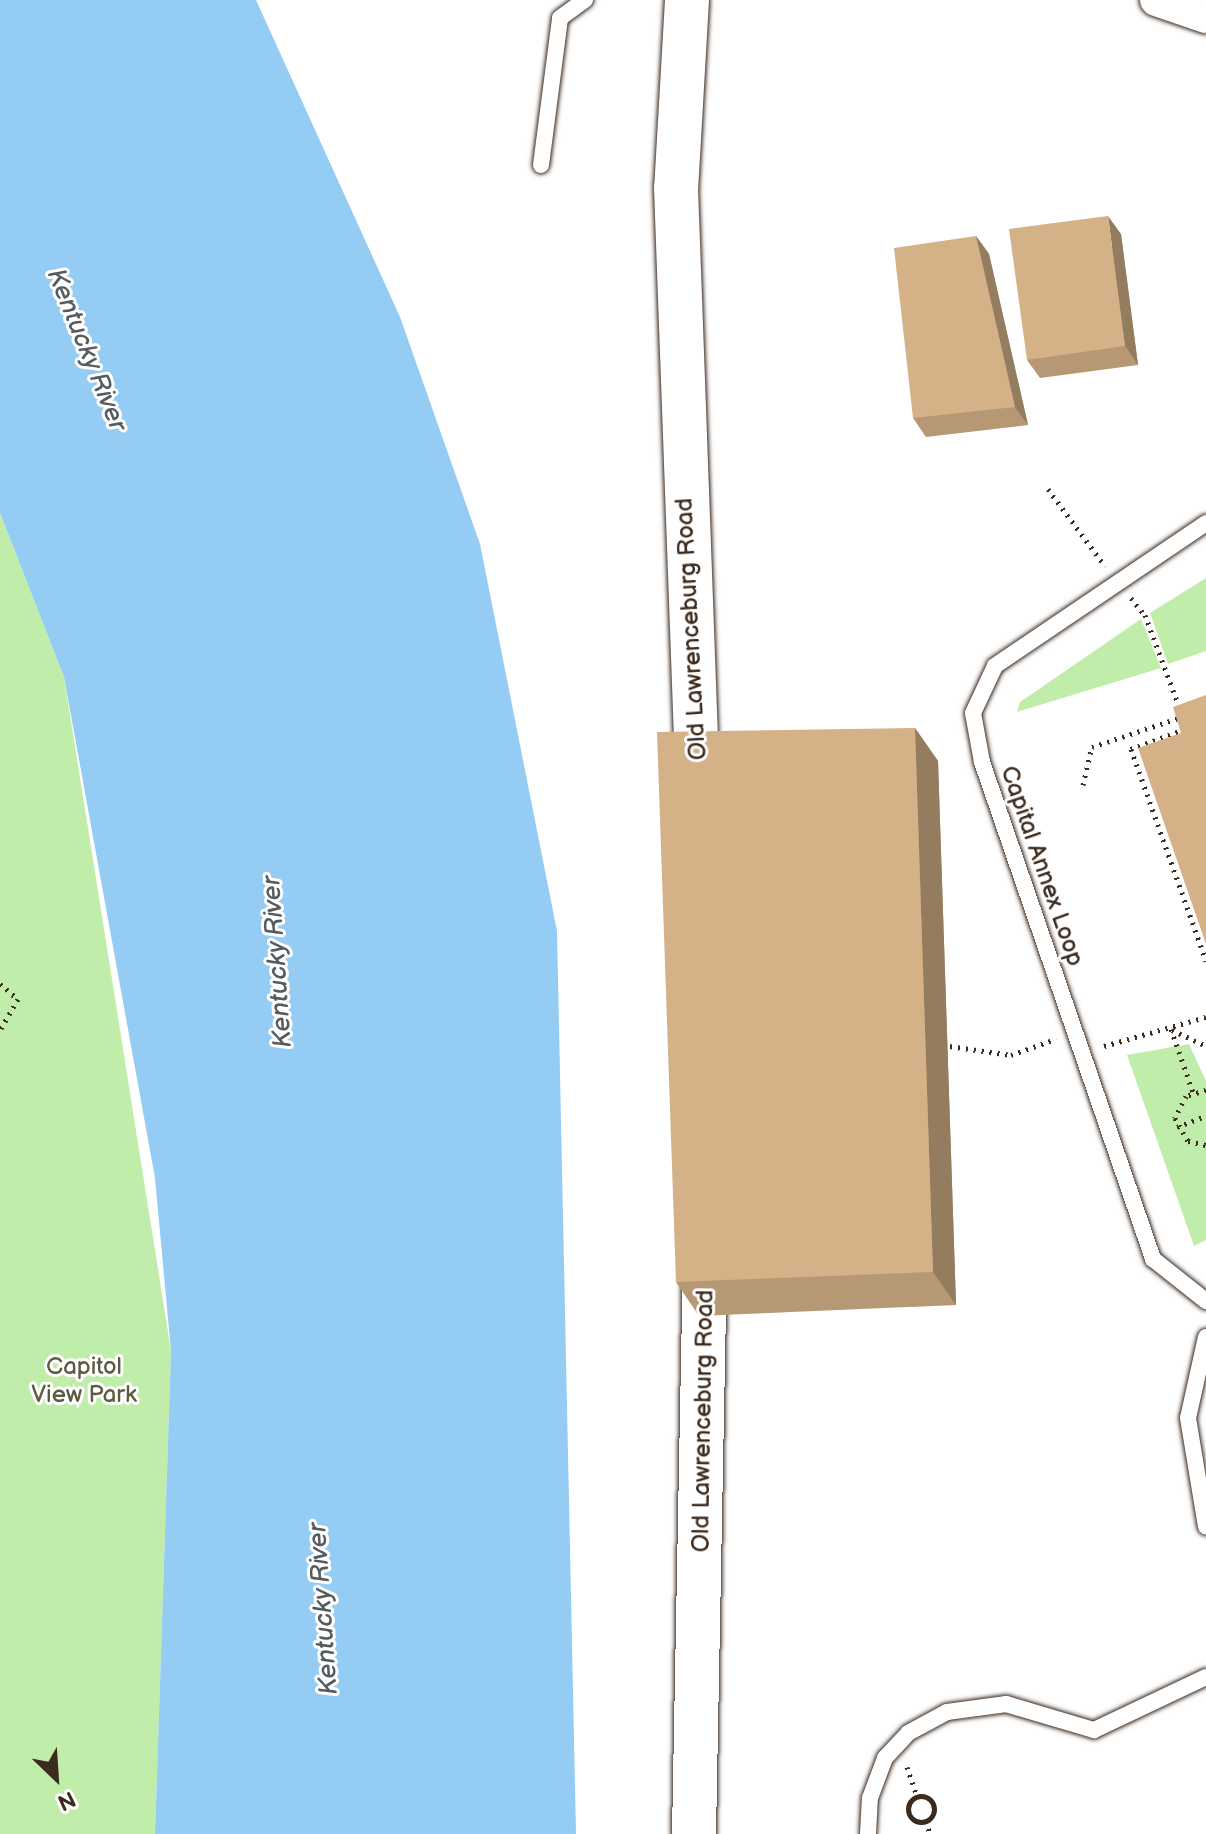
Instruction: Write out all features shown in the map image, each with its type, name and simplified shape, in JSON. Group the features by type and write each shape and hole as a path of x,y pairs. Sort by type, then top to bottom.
{"main road":[{"name":"Old Lawrenceburg Road","path":"687,0 676,188 699,834"},
{"name":"Old Lawrenceburg Road","path":"694,1834 704,1210"}],"street":[{"path":"1156,0 1206,17"}],"lane":[{"path":"541,165 560,18 585,0"},
{"path":"668,0 687,0"},
{"name":"Capital Annex Loop","path":"1206,523 995,666 973,713 982,762 1153,1259 1206,1301"},
{"path":"1206,1337 1188,1418 1206,1527"},
{"path":"868,1834 885,1758 908,1733 947,1712 1006,1704 1094,1730 1206,1677"}],"path":[{"path":"1048,489 1092,551"},
{"path":"1145,615 1187,728 1131,749 1206,961"},
{"path":"1083,785 1092,747 1182,716"},
{"path":"0,984 18,999 0,1030"},
{"path":"926,1046 966,1044 1011,1055 1057,1038 1078,1044 1119,1048 1206,1017"},
{"path":"1171,1029 1206,1046"},
{"path":"1171,1029 1193,1092"},
{"path":"1206,1090 1193,1092 1180,1102 1177,1127 1188,1141 1206,1145"},
{"path":"1177,1127 1206,1116"},
{"path":"926,1821 910,1815 917,1796 934,1804 926,1821 930,1834"}],"green space":[{"name":"Capitol View Park","path":"0,513 64,677 171,1351 155,1834 0,1834"},
{"path":"1206,578 1206,651 1168,664 1150,613"},
{"path":"1141,619 1161,668 1017,712 1020,702"},
{"path":"1189,1044 1206,1081 1206,1240 1194,1246 1127,1055"}],"water":[{"name":"Kentucky River","path":"0,0 256,0 400,317 480,544 557,931 576,1834 155,1834 171,1351 155,1178 64,677 0,513"}],"building":[{"path":"1108,216 1125,346 1027,360 1009,229"},
{"path":"976,236 1015,407 913,418 894,248"},
{"path":"1206,695 1206,944 1138,748 1181,733 1173,707"},
{"path":"915,728 933,1272 676,1282 657,732"}]}
